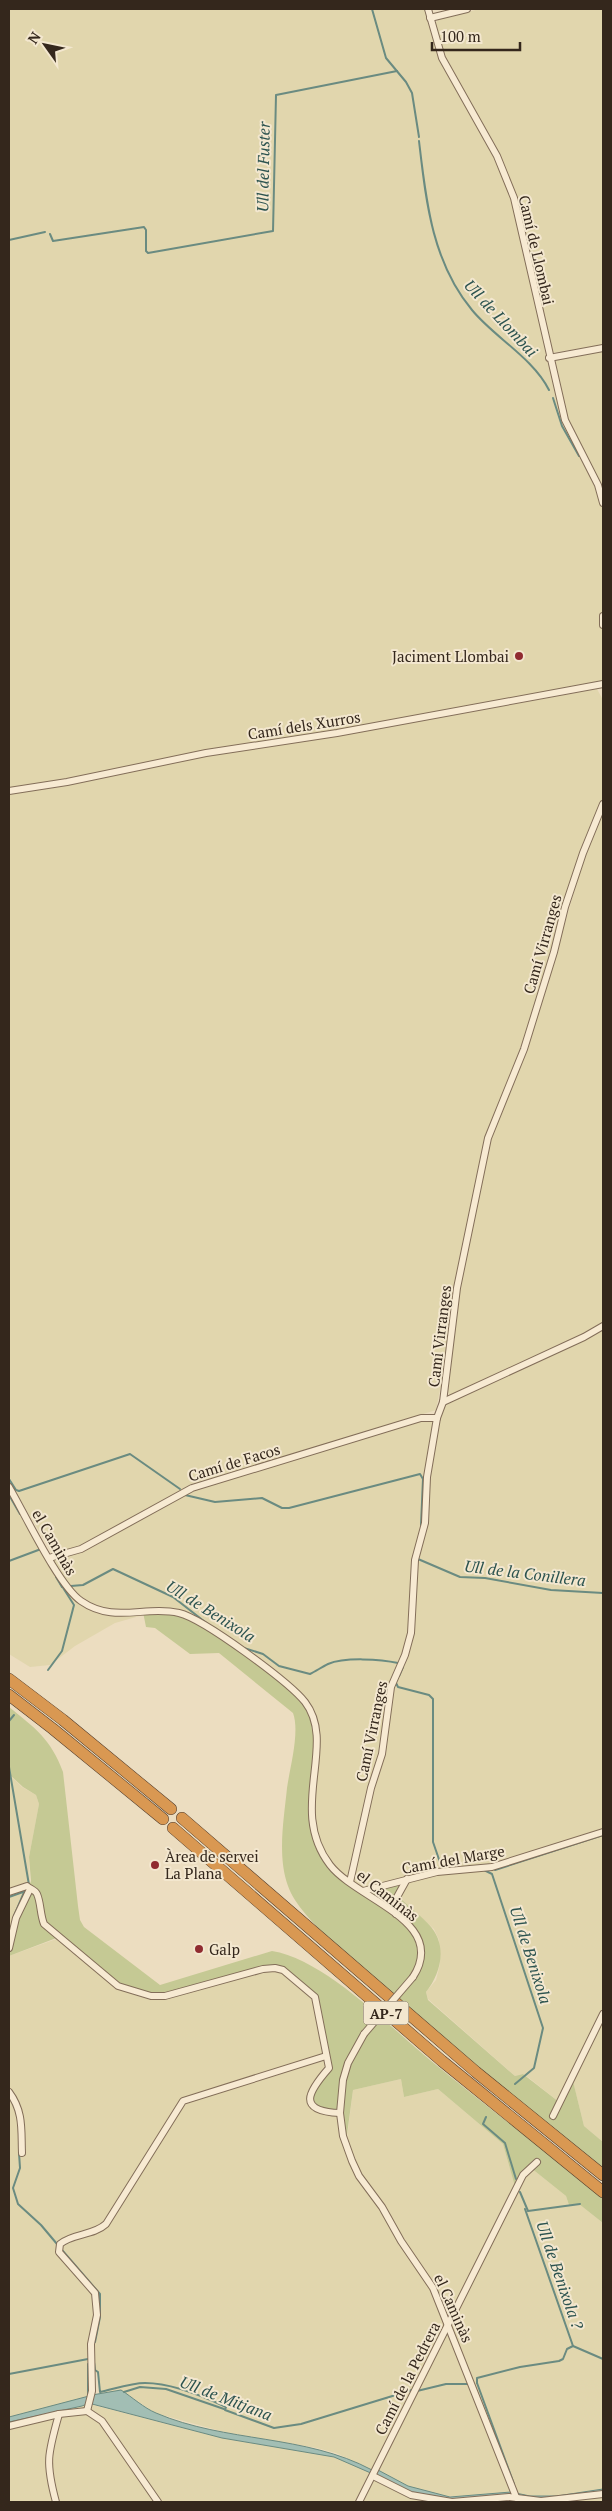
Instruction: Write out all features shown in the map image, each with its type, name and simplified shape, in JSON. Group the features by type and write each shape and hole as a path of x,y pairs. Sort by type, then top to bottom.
{"highway":[{"path":"9,1679 63,1720 172,1809"},
{"path":"9,1696 53,1729 163,1820"},
{"name":"AP-7","path":"182,1818 476,2072 603,2175"},
{"name":"AP-7","path":"173,1828 442,2061 603,2192"}],"street":[{"name":"Camí de Llombai","path":"428,9 442,58 497,156 514,198 549,358 565,420 598,485 603,503"},
{"path":"430,18 467,9"},
{"path":"549,358 603,348"},
{"path":"603,616 603,625"},
{"name":"Camí dels Xurros","path":"9,792 67,782 206,752 337,733 603,684"},
{"name":"Camí Virranges","path":"350,1882 371,1788 382,1754 392,1687 405,1655 411,1633 415,1560 425,1523 427,1477 437,1418 443,1402 457,1288 488,1138 524,1050 568,899 583,853 603,804"},
{"path":"443,1402 584,1337 603,1326"},
{"name":"Camí de Facos","path":"49,1558 81,1549 192,1488 421,1418 437,1418"},
{"name":"el Caminàs","path":"9,1487 62,1582 81,1601 99,1610 120,1614 157,1611 190,1617 258,1662 295,1692 306,1704 316,1732 317,1746 310,1798 310,1817 316,1838 332,1867 396,1914 417,1934 423,1955 420,1966 364,2034 348,2063 343,2080 340,2113 344,2136 359,2176 382,2207 401,2241 427,2276 518,2500"},
{"name":"Camí del Marge","path":"363,1891 447,1871 492,1867 603,1832"},
{"path":"396,1914 397,1896 407,1880"},
{"path":"9,1892 27,1886 37,1894 39,1912 44,1924 108,1979 126,1990 160,1997 263,1969 275,1968 283,1970 315,1997 329,2068 312,2087 310,2101 323,2112 340,2113"},
{"path":"9,1948 16,1918 30,1889"},
{"path":"553,2116 603,2014"},
{"path":"87,2411 92,2391 92,2344 97,2315 95,2293 59,2252 60,2244 65,2239 102,2228 106,2224 183,2101 326,2056"},
{"path":"9,2092 16,2103 22,2123 22,2153"},
{"name":"Camí de la Pedrera","path":"359,2502 523,2175 537,2162"},
{"path":"9,2426 59,2414 87,2411 102,2421 158,2502"},
{"path":"56,2502 49,2476 48,2452 59,2414"},
{"path":"373,2476 409,2494 443,2501 541,2501 603,2494"}],"shaded area":[{"path":"9,9 427,9 440,58 486,137 513,198 565,420 590,469 603,505 603,684 9,790"},
{"path":"480,9 603,9 603,345 551,353 515,193 504,165 445,58 434,24 440,18"},
{"path":"603,351 603,494 593,468 567,419 554,360"},
{"path":"597,689 603,700 603,800 563,902 552,952 523,1041 485,1138 452,1296 445,1365 436,1410 187,1488 92,1543 57,1554 52,1553 9,1481 9,794 60,787 207,756 345,735"},
{"path":"603,807 603,1323 584,1336 450,1396 448,1392 459,1290 493,1130 527,1051 589,842"},
{"path":"603,1326 603,2142 584,2126 572,2077 559,2102 523,2074 515,2076 428,1999 426,1992 436,1980 440,1964 439,1940 434,1929 398,1896 363,1891 332,1867 316,1838 295,1691 143,1615 115,1623 75,1646 50,1665 30,1667 9,1654 9,1488 49,1558 69,1553 181,1493 421,1418 437,1419 443,1403"},
{"path":"9,1774 22,1787 36,1795 39,1804 29,1857 30,1888 9,1947"},
{"path":"59,1938 151,1996 263,1969 283,1971 314,1997 347,2138 353,2090 401,2079 404,2097 438,2089 503,2144 516,2190 531,2168 566,2196 569,2205 579,2204 603,2223 603,2489 557,2496 530,2496 511,2492 468,2496 439,2496 408,2486 378,2470 372,2470 336,2453 224,2432 155,2413 121,2390 99,2393 98,2374 95,2372 92,2372 90,2396 9,2417 9,1956"},
{"path":"89,2404 222,2438 334,2457 430,2497 532,2498 603,2492 603,2502 56,2502 48,2452 55,2502 9,2502 9,2423"}],"green space":[{"path":"157,1611 189,1617 258,1663 306,1704 315,1732 310,1798 316,1838 331,1867 363,1892 406,1880 398,1896 432,1928 440,1947 441,1955 438,1971 426,1992 428,2000 515,2076 523,2074 559,2102 572,2077 584,2126 603,2142 603,2171 530,2112 397,1997 420,1966 396,1996 335,1944 306,1914 295,1900 288,1886 282,1850 287,1788 295,1740 293,1713 219,1653 190,1654 155,1628 146,1627 143,1612"},
{"path":"9,1707 47,1742 63,1772 78,1906 80,1920 84,1927 160,1985 272,1951 292,1957 313,1967 356,1996 430,2060 603,2197 603,2223 579,2204 569,2205 566,2196 531,2168 516,2190 503,2144 438,2089 404,2097 401,2079 353,2090 346,2142 340,2113 318,2109 310,2094 329,2068 315,1997 275,1967 165,1996 126,1989 59,1937 9,1956 17,1918 31,1881 29,1857 39,1804 36,1795 23,1787 9,1774"}],"water":[{"path":"121,2390 152,2411 183,2423 210,2430 320,2450 346,2458 372,2470 373,2474 334,2457 222,2438 92,2404 92,2395"},
{"path":"89,2396 87,2404 82,2406 9,2422 9,2417"},
{"path":"378,2470 408,2486 450,2497 511,2492 530,2496 557,2496 603,2489 603,2492 557,2498 452,2500 415,2494 374,2474"}],"waterway":[{"name":"Ull del Fuster","path":"372,9 386,58 406,82 412,93 419,137"},
{"name":"Ull del Fuster","path":"50,234 53,241 144,227 146,230 146,251 148,253 273,231 276,95 397,71"},
{"name":"Ull de Llombai","path":"419,141 428,208 439,251 448,272 472,310 533,368 549,390"},
{"name":"Ull del Fuster","path":"9,240 45,232"},
{"name":"Ull de Llombai","path":"553,398 562,426 579,456"},
{"name":"Ull de la Conillera","path":"9,1479 16,1490 19,1491 130,1454 180,1489"},
{"name":"Ull de la Conillera","path":"185,1495 215,1502 262,1498 282,1508 289,1508 420,1474 423,1479 421,1525"},
{"path":"9,1495 20,1514"},
{"path":"9,1561 41,1549"},
{"name":"Ull de la Conillera","path":"418,1559 460,1577 485,1578 551,1590 603,1593"},
{"name":"Ull de Benixola","path":"71,1586 83,1585 113,1569 173,1597 209,1625"},
{"name":"Ull de Mitjana","path":"56,1577 62,1587"},
{"name":"Ull de Mitjana","path":"48,1670 62,1651 74,1605 60,1583"},
{"name":"Ull de Benixola","path":"244,1648 263,1654 279,1666 310,1674 328,1664 343,1660 382,1660 398,1663"},
{"name":"Ull de Benixola","path":"399,1676 403,1667"},
{"name":"Ull de Benixola","path":"396,1683 398,1687 429,1695 433,1699 433,1842 442,1868"},
{"name":"Ull de Mitjana","path":"9,1721 14,1715"},
{"name":"Ull de Mitjana","path":"9,1767 29,1885"},
{"path":"495,1870 603,1835"},
{"name":"Ull de Benixola","path":"484,1870 492,1874 543,2028 534,2068 515,2084"},
{"name":"Ull de Mitjana","path":"14,1916 25,1890"},
{"path":"9,1897 23,1892"},
{"name":"Ull de Benixola","path":"486,2117 483,2124 505,2143 516,2179"},
{"name":"Ull de Mitjana","path":"19,2153 20,2168 13,2188 18,2204 41,2225 57,2244"},
{"name":"Ull de Benixola","path":"520,2192 528,2211 580,2204"},
{"name":"Ull de Benixola ?","path":"525,2209 573,2346 603,2359"},
{"name":"Ull de Mitjana","path":"62,2250 100,2294 100,2317 95,2342"},
{"name":"Ull de Mitjana","path":"477,2383 477,2378 520,2367 559,2361 563,2359 567,2349 573,2346"},
{"path":"9,2374 88,2359"},
{"name":"Ull de Mitjana","path":"94,2362 95,2370 98,2372 100,2392 140,2383 165,2385 197,2395 226,2407 225,2410 274,2428 301,2424 412,2390"},
{"path":"88,2364 88,2397"},
{"path":"477,2383 514,2484"},
{"name":"Ull de Mitjana","path":"417,2391 446,2384 468,2384"},
{"name":"Ull de Mitjana","path":"124,2392 140,2387 166,2389 224,2409"}],"place":[{"name":"Jaciment Llombai","path":"519,656"},
{"name":"Àrea de servei La Plana","path":"155,1865"},
{"name":"Galp","path":"199,1949"}]}
